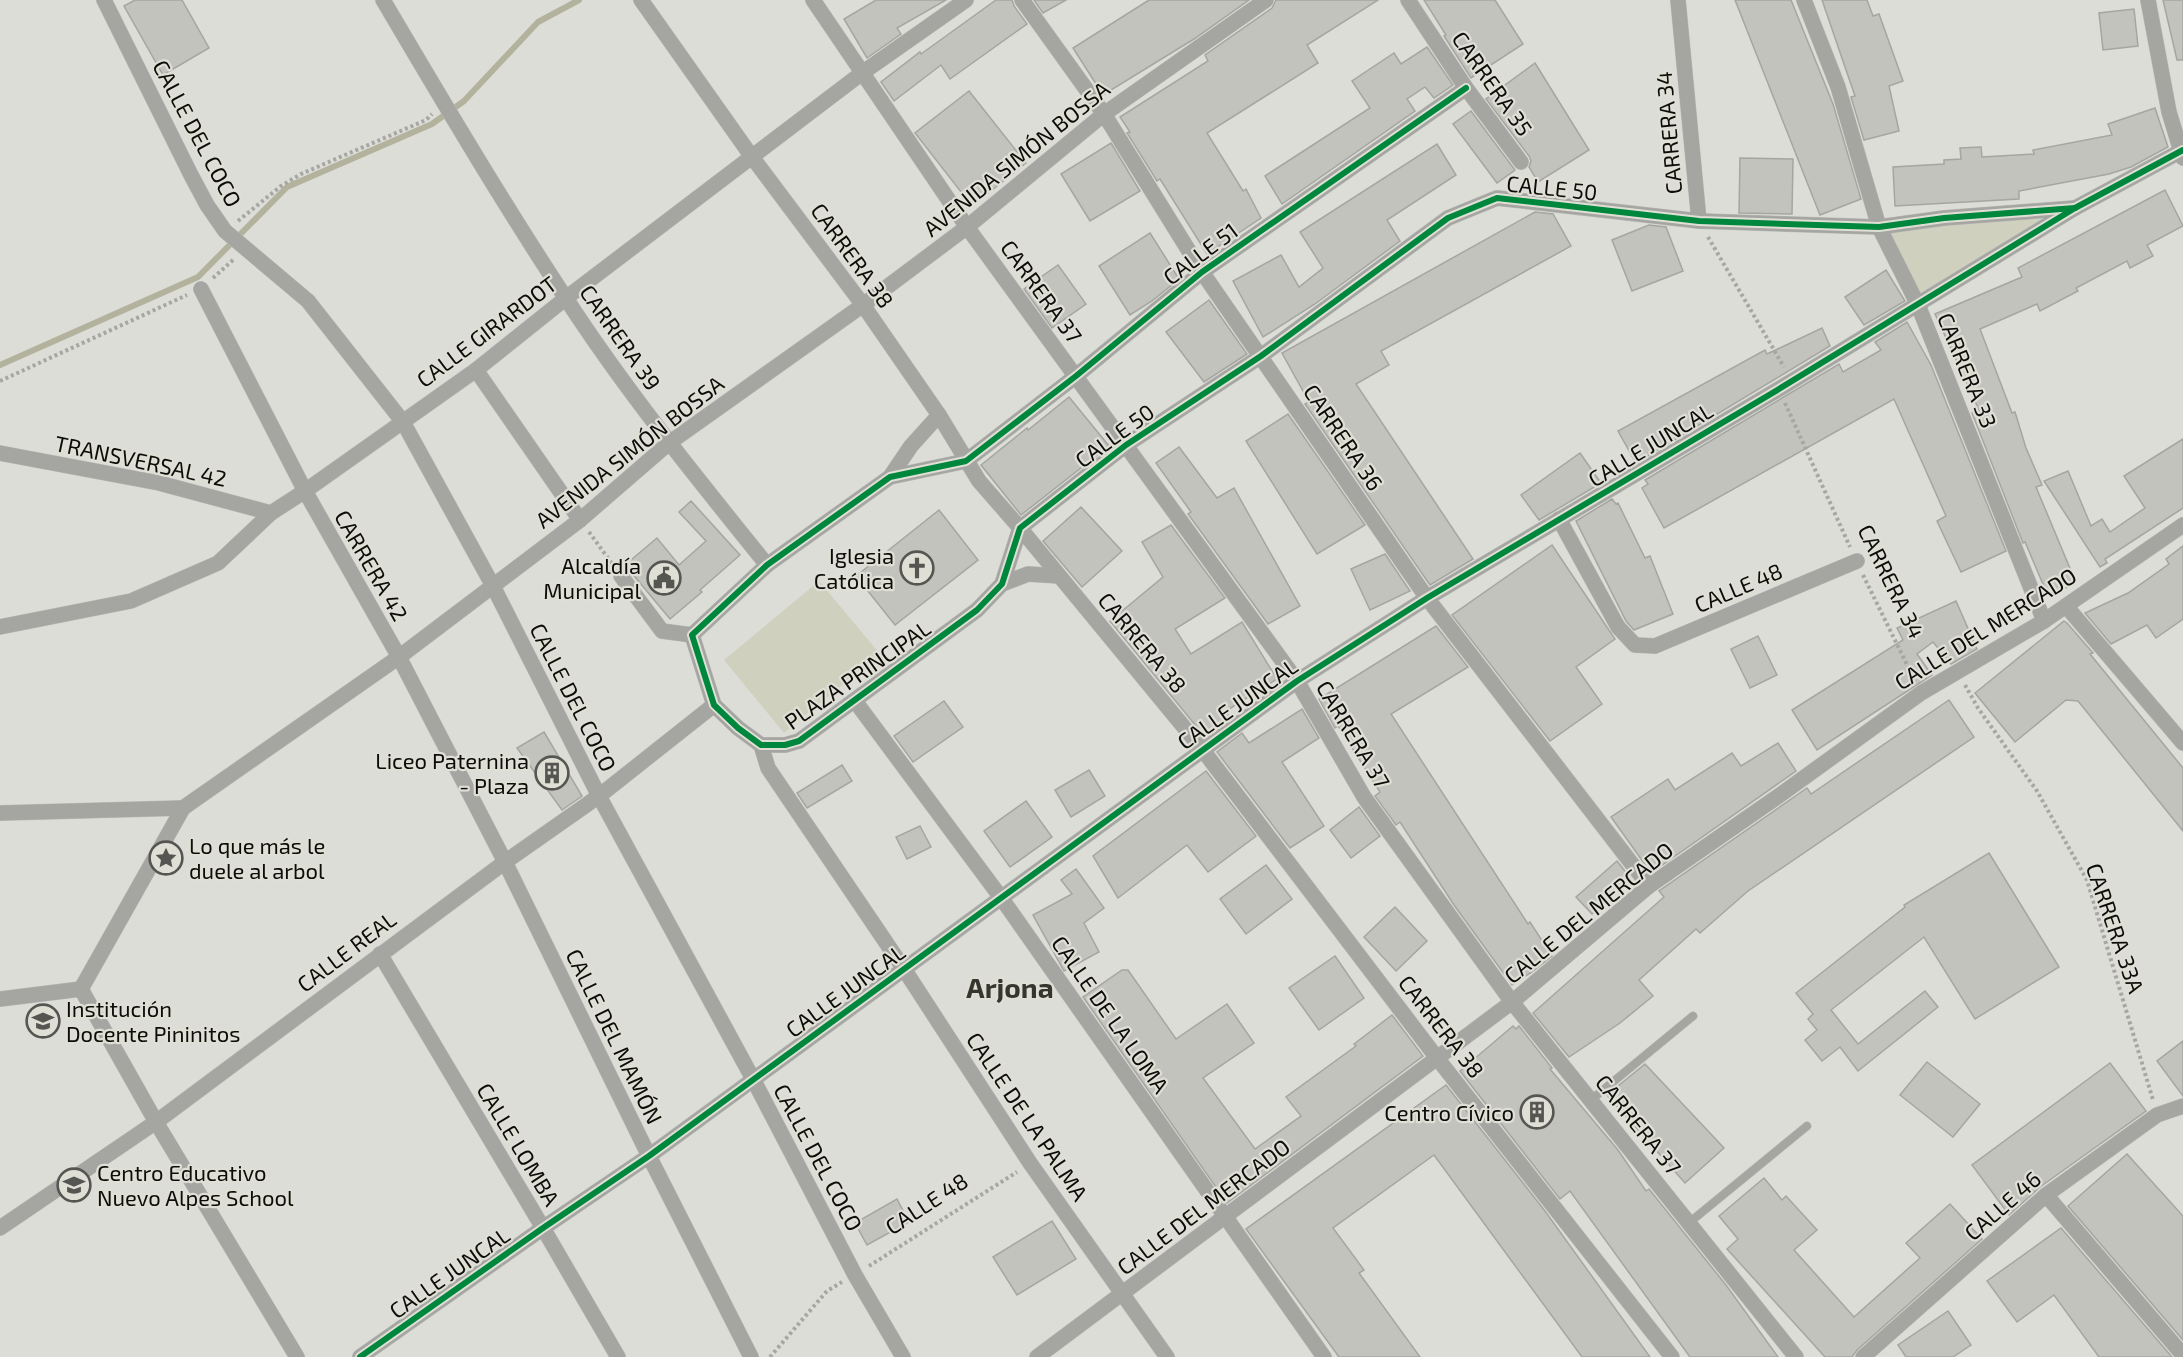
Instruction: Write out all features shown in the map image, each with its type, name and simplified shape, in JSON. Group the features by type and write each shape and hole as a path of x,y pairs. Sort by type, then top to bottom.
{"street":[{"name":"CALLE DEL COCO","path":"105,0 207,205 235,239 308,301 403,422 493,586 599,796 753,1079 855,1275 903,1357"},
{"name":"CARRERA 39","path":"383,0 566,298 669,443 767,565"},
{"name":"CARRERA 38","path":"641,0 752,157 863,305 939,415 979,481 1202,749 1437,1058 1672,1357"},
{"name":"CARRERA 37","path":"813,0 967,227 1297,681 1364,797 1512,1002 1796,1357"},
{"name":"CALLE GIRARDOT","path":"0,627 131,601 218,563 271,513 476,370 566,298 862,73 966,0"},
{"name":"CARRERA 36","path":"1022,0 1104,114 1202,272 1427,598 1648,886"},
{"name":"AVENIDA SIMÓN BOSSA","path":"81,989 183,808 399,657 580,520 669,443 863,305 967,227 1104,114 1266,0"},
{"name":"CARRERA 35","path":"1408,0 1466,88 1521,162"},
{"name":"CARRERA 34","path":"1678,0 1699,221"},
{"name":"CARRERA 33","path":"1804,0 1838,87 1879,227 1918,305 2044,621"},
{"path":"2148,0 2169,112 2182,154"},
{"name":"CALLE 51","path":"966,461 1076,376 1202,272 1466,88"},
{"name":"CALLE JUNCAL","path":"360,1357 649,1156 1297,681 1427,598 1786,385 2075,208 2182,154"},
{"name":"CALLE 50","path":"1020,528 1126,445 1261,356 1448,218 1497,198 1699,221 1879,227 1944,218 2075,208"},
{"name":"CARRERA 42","path":"201,289 305,491 399,657 505,862"},
{"path":"476,370 580,520"},
{"path":"621,576 662,631 692,635 767,565 890,477 911,446 939,415"},
{"name":"TRANSVERSAL 42","path":"0,453 159,483 271,513"},
{"path":"890,477 966,461"},
{"name":"CALLE 48","path":"1559,519 1618,627 1635,645 1655,646 1857,561"},
{"name":"CALLE DEL MERCADO","path":"1037,1357 1512,1002 1648,886 1780,795 1921,693 2044,621 2183,525"},
{"name":"PLAZA PRINCIPAL","path":"692,635 714,705 738,729 761,745 785,745 799,741 977,610 1002,584 1020,528"},
{"path":"1002,584 1028,574 1059,576"},
{"path":"2066,606 2183,743"},
{"name":"CALLE DE LA LOMA","path":"855,701 1002,899 1324,1357"},
{"name":"CALLE REAL","path":"0,1228 156,1122 505,862 599,796 714,705"},
{"name":"CALLE DE LA PALMA","path":"761,745 768,768 904,969 1030,1163 1167,1357"},
{"path":"0,813 183,808"},
{"name":"CALLE DEL MAMÓN","path":"505,862 750,1357"},
{"name":"CALLE LOMBA","path":"380,954 618,1357"},
{"path":"0,999 81,989 156,1122 297,1357"},
{"name":"CALLE 46","path":"1863,1357 2046,1195 2157,1116 2183,1106"},
{"path":"2046,1195 2183,1355"}],"lane":[{"path":"1591,1100 1693,1016"},
{"path":"1690,1222 1807,1126"}],"path":[{"path":"0,381 201,289 235,239 281,186 301,174 448,109"},
{"path":"580,520 621,576"}],"green space":[{"path":"2075,208 1918,305 1879,227"},
{"path":"819,581 880,654 784,733 724,660"}],"building":[{"path":"135,0 182,0 209,48 163,75 124,6"},
{"path":"876,0 946,0 897,28 901,34 867,58 844,19"},
{"path":"996,0 1012,0 1027,24 950,79 941,65 894,101 881,82"},
{"path":"1034,0 1066,0 1043,13"},
{"path":"1149,0 1249,0 1194,39 1103,95 1073,48"},
{"path":"1276,0 1378,0 1307,45 1318,63 1207,133 1243,191 1246,189 1261,218 1207,254 1160,179 1157,181 1127,133 1130,132 1120,117 1208,61 1205,55 1272,8"},
{"path":"1424,0 1495,0 1523,44 1471,78"},
{"path":"1735,0 1791,0 1833,104 1861,199 1820,215"},
{"path":"1822,0 1867,0 1873,16 1879,14 1903,81 1889,86 1899,131 1864,140 1851,97 1855,96"},
{"path":"2163,0 2183,0 2183,60 2177,60"},
{"path":"2134,9 2138,46 2103,50 2099,13"},
{"path":"1427,47 1453,85 1434,98 1425,87 1407,99 1415,111 1282,204 1265,176 1370,108 1352,81 1394,53 1401,64"},
{"path":"1535,63 1589,150 1538,182 1529,167 1531,161 1529,156 1486,99"},
{"path":"969,91 1026,163 972,206 915,133"},
{"path":"2155,108 2168,147 2131,167 2109,174 2019,191 2019,199 1895,206 1893,167 1944,164 1944,160 1961,159 1960,148 1981,147 1982,157 2034,154 2033,150 2112,135 2108,124"},
{"path":"1471,111 1515,170 1497,183 1453,124"},
{"path":"1111,143 1140,191 1090,221 1061,174"},
{"path":"1437,144 1456,175 1387,220 1400,241 1315,304 1263,337 1233,281 1281,255 1299,287 1323,268 1300,232"},
{"path":"1740,158 1793,159 1792,214 1739,213"},
{"path":"2165,190 2183,226 2147,245 2153,256 2130,268 2127,261 2076,288 2078,291 2040,311 2037,304 1980,329 2012,413 2015,412 2026,448 2042,485 2036,487 2074,578 2074,584 2048,596 2025,542 2023,543 1972,413 1979,410 1935,314 2022,277 2018,268"},
{"path":"1535,212 1553,214 1571,246 1381,351 1389,365 1356,384 1473,559 1430,585 1305,404 1309,402 1282,353"},
{"path":"1649,225 1666,227 1683,271 1632,291 1612,240"},
{"path":"1150,233 1179,279 1130,315 1099,266"},
{"path":"1058,265 1086,304 1052,328 1024,289"},
{"path":"1886,270 1905,301 1864,325 1845,297"},
{"path":"1209,300 1247,354 1204,382 1166,332"},
{"path":"1907,322 1931,365 2006,551 1961,572 1937,521 1946,516 1894,399 1664,528 1642,488 1648,484 1645,480 1839,364 1843,372 1881,350 1875,342"},
{"path":"1822,328 1830,346 1636,463 1618,431 1765,350 1767,354"},
{"path":"1069,397 1109,446 1021,515 981,465"},
{"path":"1288,414 1365,525 1317,554 1246,441"},
{"path":"2183,439 2183,508 2105,559 2107,563 2100,567 2044,481 2068,471 2091,526 2102,519 2110,532 2145,508 2124,476"},
{"path":"1179,447 1217,498 1234,488 1300,606 1268,624 1188,514 1191,512 1156,463"},
{"path":"1580,453 1601,483 1539,520 1521,495"},
{"path":"1612,499 1616,504 1618,503 1645,558 1650,556 1673,614 1634,630 1626,621 1576,521"},
{"path":"691,501 740,555 670,619 625,565 657,538 679,565 706,541 679,512"},
{"path":"1081,507 1122,551 1082,587 1043,541"},
{"name":"Iglesia Católica","path":"939,510 978,560 895,625 856,576"},
{"path":"1171,525 1225,598 1175,629 1191,654 1242,622 1277,679 1226,711 1230,718 1205,737 1110,621 1163,577 1142,542"},
{"path":"1552,545 1615,639 1576,667 1602,704 1550,741 1452,615"},
{"path":"2183,546 2183,619 2156,638 2147,625 2111,644 2085,613 2128,593 2169,564 2166,559"},
{"path":"1385,554 1410,591 1370,610 1351,569"},
{"path":"1956,601 1977,649 1951,664 1933,642 1917,654 1932,675 1817,750 1792,710 1903,640 1897,628"},
{"path":"2064,621 2093,653 2090,654 2183,768 2183,831 2078,701 2066,700 2015,742 1975,693"},
{"path":"1436,626 1468,667 1391,714 1528,924 1530,922 1552,956 1512,985 1454,905 1400,822 1396,825 1375,796 1380,792 1338,726 1335,728 1319,699"},
{"path":"1758,636 1777,675 1750,688 1731,649"},
{"path":"1949,700 1974,737 1748,891 1700,933 1696,929 1639,980 1653,996 1620,1023 1569,1057 1533,1013 1664,897 1659,891 1807,788 1811,794"},
{"path":"944,701 963,727 913,762 894,736"},
{"path":"1302,709 1319,738 1282,762 1324,826 1290,848 1217,752 1242,733 1249,743"},
{"name":"Liceo Paternina - Plaza","path":"544,732 582,796 562,810 517,748"},
{"path":"1778,743 1796,771 1651,873 1611,817 1668,779 1675,790 1732,753 1741,766"},
{"path":"842,765 852,781 807,808 797,793"},
{"path":"1089,770 1105,796 1071,817 1055,790"},
{"path":"1206,771 1256,836 1208,872 1187,845 1118,898 1093,856"},
{"path":"1026,801 1052,837 1010,867 984,831"},
{"path":"1359,807 1380,836 1351,858 1330,830"},
{"path":"920,826 931,847 907,859 896,837"},
{"path":"1989,853 2059,967 1975,1019 1924,937 1831,1010 1858,1044 1925,991 1938,1007 1858,1071 1840,1047 1822,1061 1805,1040 1817,1030 1808,1019 1813,1014 1796,993 1905,907 1904,905"},
{"path":"1617,861 1631,879 1592,914 1576,897"},
{"path":"1266,865 1292,899 1246,934 1220,899"},
{"path":"1076,869 1104,908 1084,923 1099,952 1064,971 1033,915 1072,894 1061,880"},
{"path":"1395,907 1427,941 1396,971 1364,937"},
{"path":"1335,956 1364,998 1319,1030 1289,988"},
{"path":"1122,970 1128,970 1176,1039 1227,1004 1254,1043 1203,1078 1255,1149 1301,1116 1286,1097 1356,1046 1354,1044 1392,1015 1423,1056 1227,1203 1083,997"},
{"path":"1513,1026 1516,1029 1519,1026 1552,1068 1550,1069 1618,1150 1646,1191 1649,1189 1726,1285 1778,1357 1690,1357 1570,1191 1560,1199 1460,1071"},
{"path":"2183,1041 2183,1096 2157,1061"},
{"path":"1927,1062 1980,1104 1953,1137 1900,1095"},
{"path":"2110,1063 2146,1111 2040,1187 2009,1215 1972,1165"},
{"path":"1645,1064 1724,1148 1685,1183 1607,1095"},
{"path":"1446,1085 1545,1211 1650,1357 1582,1357 1434,1155 1333,1228 1364,1270 1359,1273 1420,1357 1339,1357 1246,1229"},
{"path":"2127,1154 2183,1216 2183,1340 2068,1206"},
{"path":"1764,1178 1782,1200 1786,1196 1817,1230 1794,1250 1854,1317 1920,1258 1906,1243 1950,1204 1982,1239 1857,1350 1852,1357 1825,1357 1727,1249 1738,1239 1719,1216"},
{"path":"897,1199 909,1222 867,1245 855,1223"},
{"path":"1052,1221 1076,1259 1017,1295 993,1257"},
{"path":"2061,1228 2172,1357 2099,1357 2054,1295 2017,1322 1987,1281"},
{"path":"1948,1311 1971,1345 1953,1357 1906,1357 1898,1345"}],"waterway":[{"path":"0,365 198,277 287,187 432,124 464,101 538,22 579,0"}],"cycle path":[{"path":"1466,88 1202,272 1076,376 966,461 890,477 767,565 692,635 714,705 738,728 761,745 785,745 799,741 977,610 1002,584 1020,528 1126,445 1261,356 1448,218 1497,198 1699,221 1879,227 1944,218 2075,208"},
{"path":"360,1357 649,1156 1297,681 1427,598 1779,389 2075,208 2183,150"}],"place":[{"name":"Iglesia Católica","path":"917,568"},
{"name":"Alcaldía Municipal","path":"664,578"},
{"name":"Liceo Paternina - Plaza","path":"552,773"},
{"name":"Lo que más le duele al arbol","path":"166,858"},
{"name":"Institución Docente Pininitos","path":"43,1021"},
{"name":"Centro Cívico","path":"1537,1112"},
{"name":"Centro Educativo Nuevo Alpes School","path":"74,1185"}],"district":[{"name":"Arjona","path":"1010,987"}]}
